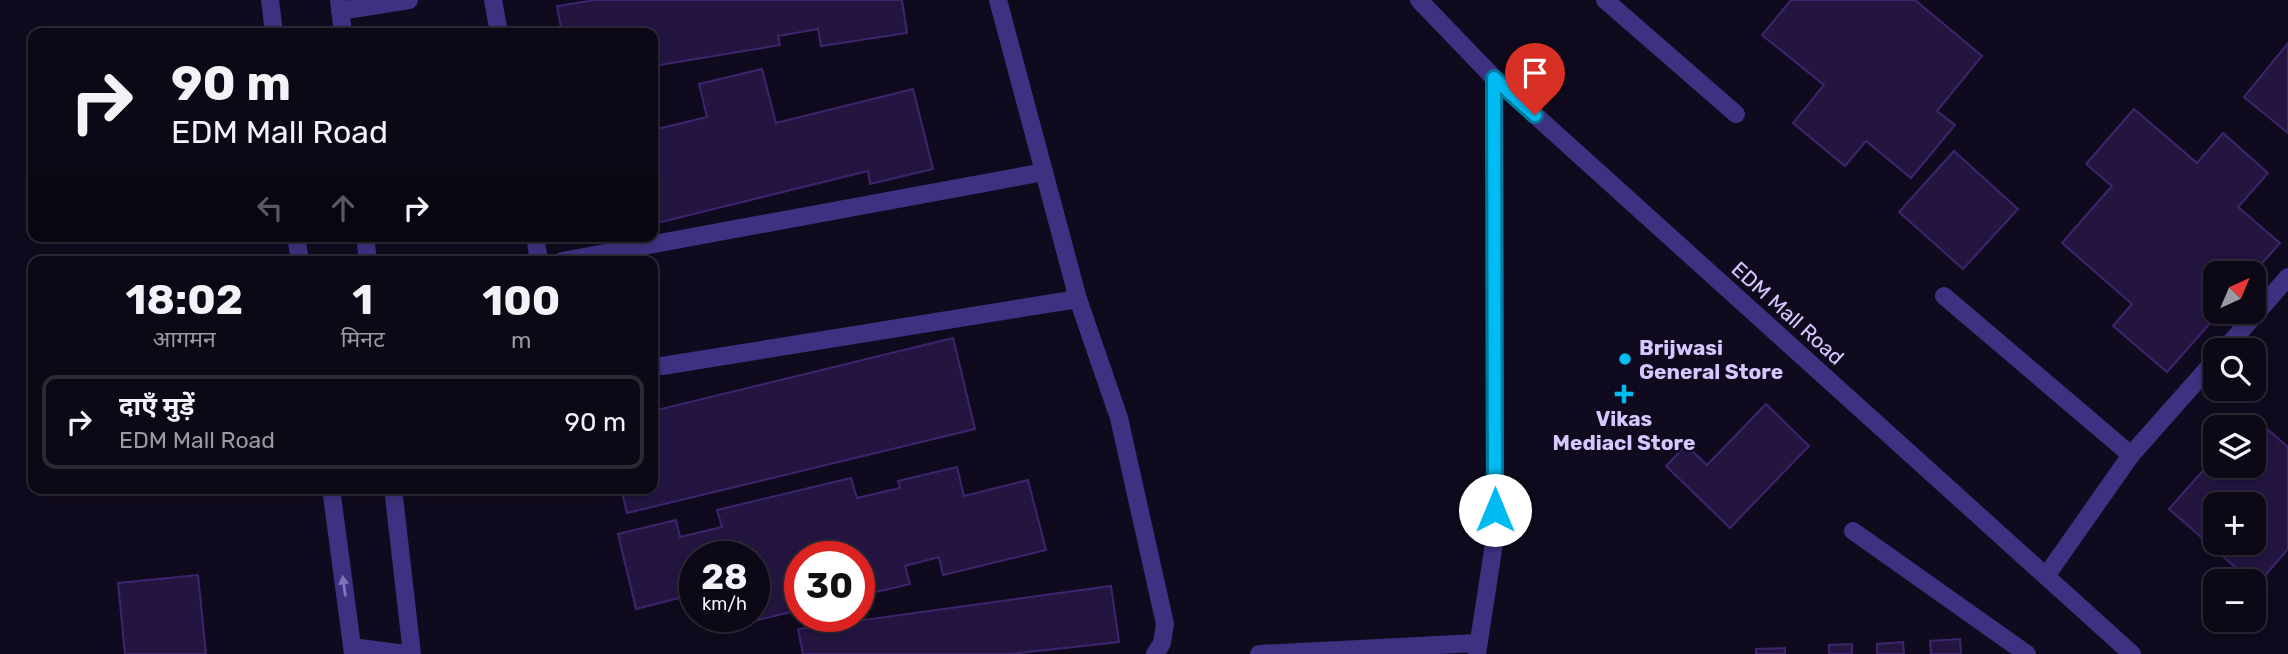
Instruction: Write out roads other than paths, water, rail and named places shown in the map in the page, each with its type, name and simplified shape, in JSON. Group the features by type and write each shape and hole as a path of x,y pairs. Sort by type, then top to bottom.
{"street":[{"path":"271,0 274,28"},
{"path":"342,28 340,5 409,0"},
{"path":"493,0 498,28"},
{"path":"998,0 1078,299 1119,418 1165,624 1162,643 1155,654"},
{"name":"EDM Mall Road","path":"1419,0 1494,78 2046,576 2123,651"},
{"path":"1605,0 1736,114"},
{"path":"1259,654 1478,648 1495,537 1494,78"},
{"path":"589,256 1044,172"},
{"path":"2235,338 2288,277"},
{"path":"1944,296 2131,455"},
{"path":"662,366 1078,299"},
{"path":"2046,576 2131,455 2203,374"},
{"path":"332,494 353,651 406,654"},
{"path":"394,494 412,654"},
{"path":"1853,531 2027,654"}],"place":[{"name":"Brijwasi General Store","path":"1625,359"},
{"name":"Vikas Mediacl Store","path":"1624,394"}]}
